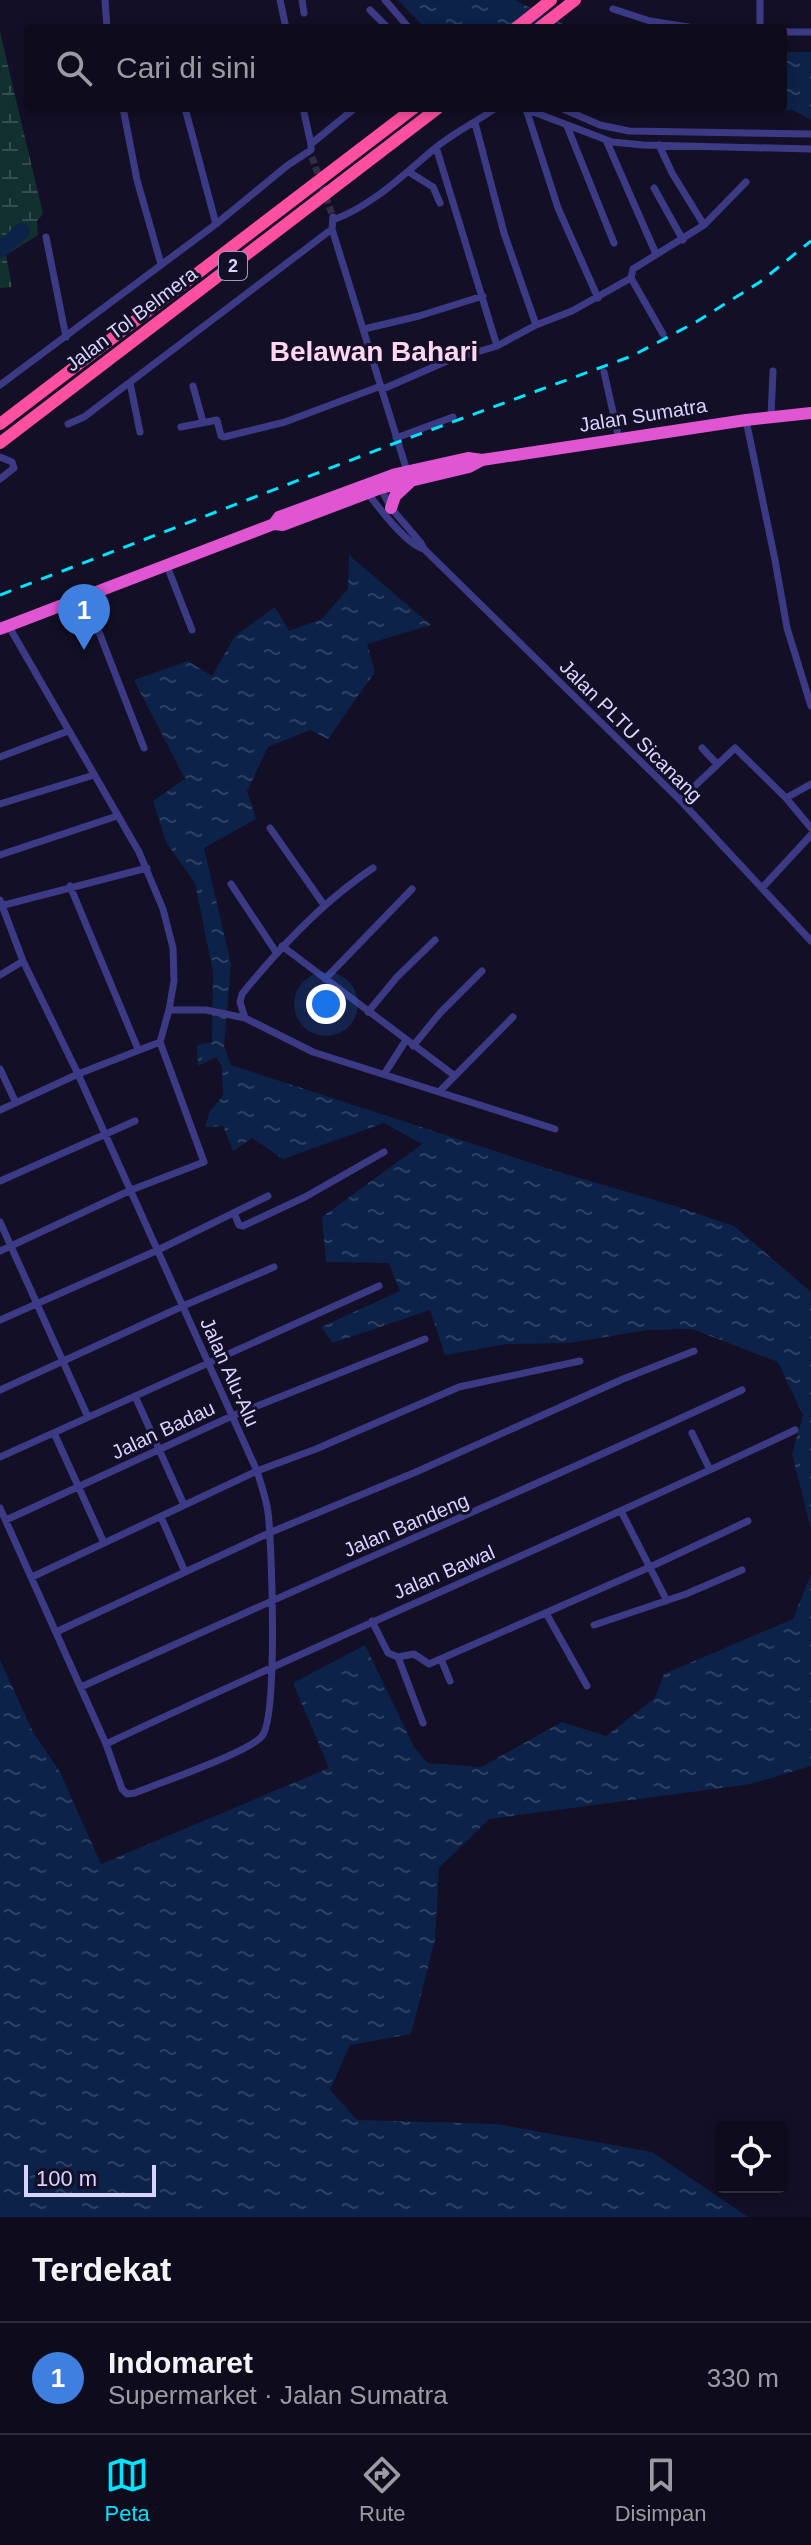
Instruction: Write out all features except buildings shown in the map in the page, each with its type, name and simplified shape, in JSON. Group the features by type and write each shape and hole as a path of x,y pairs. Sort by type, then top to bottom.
{"highway":[{"path":"521,24 550,0"},
{"path":"544,24 575,0"},
{"name":"Jalan Tol Belmera","path":"0,424 409,112"},
{"name":"Jalan Tol Belmera","path":"0,443 433,112"},
{"name":"Jalan Sumatra","path":"4,627 274,524 283,525 379,484 409,476 469,467 482,460 771,416 811,413"},
{"path":"391,508 409,476"}],"street":[{"path":"105,0 107,24"},
{"path":"280,0 285,24"},
{"path":"302,0 304,13"},
{"path":"385,0 406,24"},
{"path":"760,1 760,24"},
{"path":"613,9 669,24"},
{"path":"370,10 384,24"},
{"path":"787,32 811,32"},
{"path":"126,112 137,180 161,264"},
{"path":"186,112 216,224"},
{"path":"304,112 311,150"},
{"path":"0,385 216,224 311,150 351,112"},
{"path":"68,424 84,417 295,258 333,222 368,203 436,147 490,112"},
{"path":"525,112 558,208 598,298"},
{"path":"534,112 606,140 659,145 811,149"},
{"path":"570,112 600,125 629,131 811,134"},
{"path":"475,123 504,233 536,325"},
{"path":"567,126 614,243"},
{"path":"606,140 656,254"},
{"path":"659,145 704,225"},
{"path":"436,147 497,346"},
{"path":"409,172 433,187 440,203"},
{"path":"663,334 631,278 633,269 704,225 746,182"},
{"path":"654,188 683,240"},
{"path":"333,222 409,476"},
{"path":"46,237 66,337"},
{"path":"181,427 217,420 224,437 276,425 382,388 447,361 497,346 598,298 631,278"},
{"path":"364,329 483,296"},
{"path":"771,416 773,371"},
{"path":"604,372 619,439"},
{"path":"130,383 140,432"},
{"path":"193,386 203,422"},
{"path":"396,438 453,417"},
{"path":"746,420 787,628 811,706"},
{"path":"0,457 12,462 14,468 0,479"},
{"name":"Jalan PLTU Sicanang","path":"379,484 391,508 424,549 680,800 809,939"},
{"name":"Jalan PLTU Sicanang","path":"366,489 405,536 417,548 424,549"},
{"path":"167,566 192,630"},
{"path":"85,596 144,748"},
{"path":"0,1251 131,1190 204,1162 160,1042 174,981 170,929 147,868 4,627"},
{"path":"0,757 68,731"},
{"path":"702,748 717,764"},
{"path":"680,800 732,749 739,749 811,828"},
{"path":"0,804 94,775"},
{"path":"786,798 811,784"},
{"path":"0,855 117,816"},
{"path":"270,828 324,905"},
{"path":"762,888 811,835"},
{"path":"1,903 147,868"},
{"path":"245,1018 240,1002 242,994 279,949 324,905 373,868"},
{"path":"231,884 279,949 325,979 455,1076"},
{"path":"70,886 138,1049"},
{"path":"325,979 412,889"},
{"name":"Jalan Alu-Alu","path":"1,903 23,961 78,1074 257,1471 266,1503 273,1599 270,1715 265,1734 248,1747 127,1794 122,1789 106,1744"},
{"path":"368,1012 397,977 435,940"},
{"path":"0,975 23,961"},
{"path":"385,1073 409,1043 482,971"},
{"path":"169,1010 206,1010 236,1015 313,1052 555,1129"},
{"path":"440,1091 513,1017"},
{"path":"0,1110 78,1074 160,1042"},
{"path":"0,1069 16,1103"},
{"path":"0,1181 135,1121"},
{"path":"234,1213 239,1225 243,1226 305,1197 384,1152"},
{"path":"0,1320 158,1250 268,1196"},
{"path":"0,1222 88,1417"},
{"path":"0,1390 274,1267"},
{"path":"0,1457 379,1286"},
{"name":"Jalan Badau","path":"6,1520 232,1416 425,1339"},
{"path":"56,1632 269,1533 694,1351"},
{"path":"32,1577 257,1471 459,1387 580,1361"},
{"name":"Jalan Bandeng","path":"81,1687 742,1390"},
{"path":"135,1396 184,1505"},
{"name":"Jalan Bawal","path":"106,1744 271,1666 621,1511 795,1430"},
{"path":"54,1433 104,1543"},
{"path":"692,1433 710,1470"},
{"path":"0,1508 106,1744"},
{"path":"621,1511 667,1601"},
{"path":"161,1517 185,1572"},
{"path":"372,1621 385,1650 398,1657 414,1654 427,1664 748,1521"},
{"path":"594,1625 667,1601 742,1570"},
{"path":"546,1613 587,1686"},
{"path":"398,1657 423,1723"},
{"path":"441,1659 450,1681"}],"green space":[{"path":"0,32 43,214 37,221 38,235 6,255 12,287 0,288"}],"water":[{"path":"398,0 515,0 563,24 421,24"},
{"path":"787,52 811,52 811,120 787,110"},
{"path":"349,555 431,625 367,644 375,672 328,739 310,730 268,747 247,791 256,819 204,848 231,964 224,1046 231,1065 734,1226 811,1292 811,1529 792,1454 803,1415 778,1362 692,1329 647,1330 569,1343 506,1344 445,1355 430,1310 333,1343 321,1327 400,1291 389,1263 326,1262 322,1217 422,1144 384,1123 283,1159 252,1138 233,1151 223,1126 205,1127 210,1111 223,1096 222,1067 216,1057 198,1066 197,1045 212,1042 213,972 195,883 166,842 153,801 185,779 134,680 188,661 212,676 235,636 275,607 289,631 322,619 348,589"},
{"path":"811,1574 811,1766 751,1784 489,1819 439,1868 435,1940 411,2034 350,2045 330,2090 357,2120 497,2124 652,2152 748,2217 0,2217 0,1660 33,1732 60,1772 101,1864 329,1768 293,1683 365,1645 414,1747 428,1763 481,1767 562,1722 606,1736 655,1698 664,1674 793,1619"}],"waterway":[{"path":"0,250 22,231"}],"tunnel":[{"path":"312,157 333,217"}],"railway":[{"path":"0,595 632,356 696,322 760,282 811,241"}],"place":[{"name":"Indomaret","path":"84,650"}],"district":[{"name":"Belawan Bahari","path":"374,351"}]}
